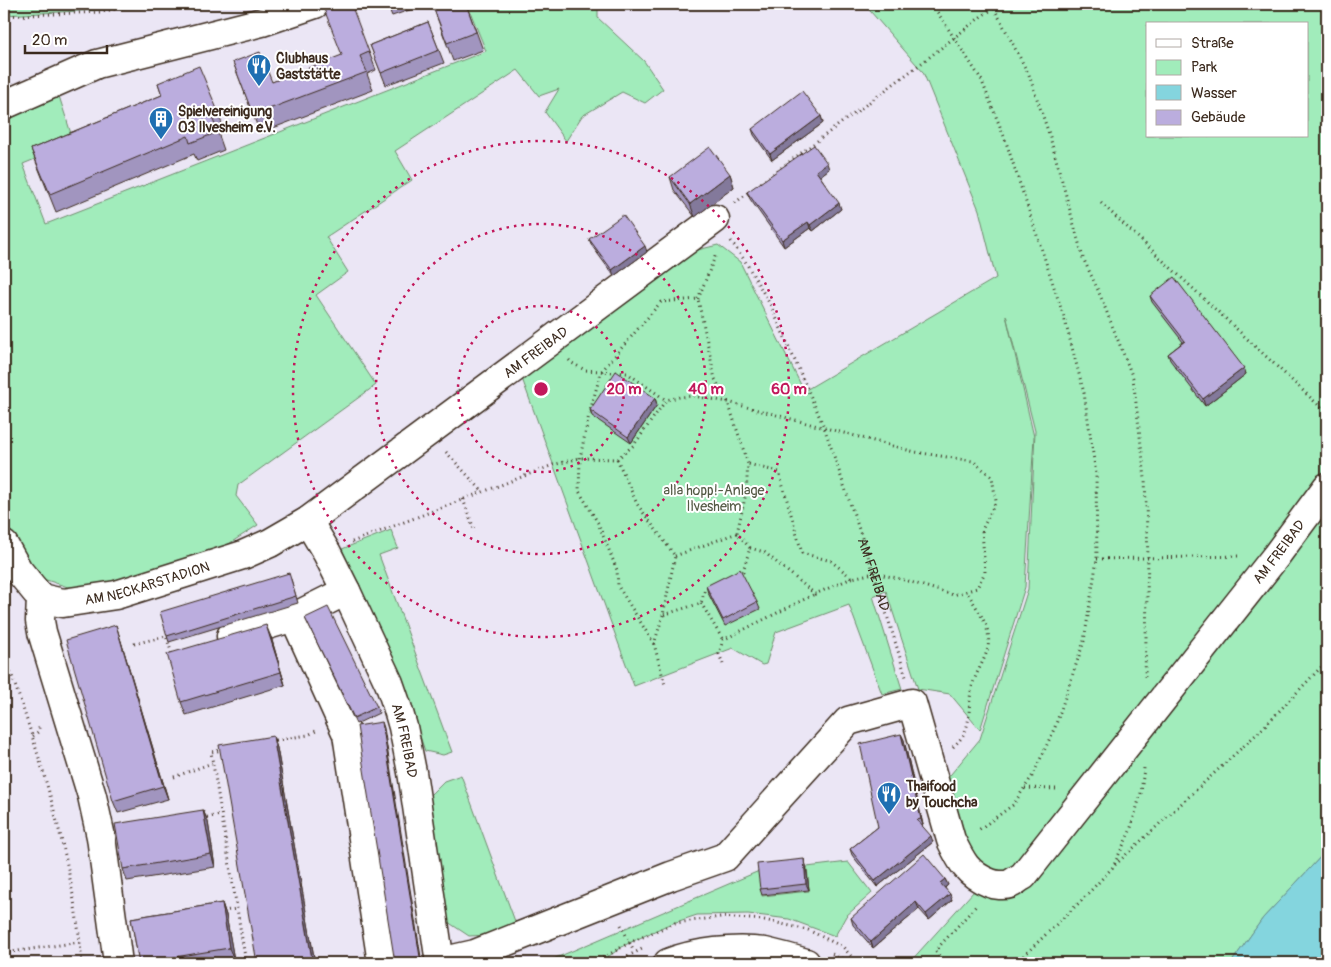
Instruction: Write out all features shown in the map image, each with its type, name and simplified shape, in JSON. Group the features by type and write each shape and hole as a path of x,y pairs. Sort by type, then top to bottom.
{"street":[{"path":"4,105 97,64 262,22 315,4"},
{"name":"AM FREIBAD","path":"715,219 308,522 327,553 389,683 403,727 440,963 475,954 725,856 848,721 912,703"},
{"name":"AM FREIBAD","path":"995,885 1009,884 1023,876 1276,556 1327,487"},
{"name":"AM NECKARSTADION","path":"41,598 63,604 116,595 243,555 270,543 308,522"},
{"path":"4,545 18,570 41,598 40,621 42,632 92,796 101,837 118,963"},
{"path":"172,654 294,617 346,591"},
{"path":"294,617 347,734 382,963"},
{"path":"912,703 951,840 959,858 968,870 978,878 995,885"},
{"path":"668,963 694,954 723,951 764,952 806,963"}],"path":[{"path":"4,16 100,12 139,4"},
{"path":"932,4 981,79 1006,139 1064,317 1084,393 1096,474 1097,559 1084,641 1055,727 1033,775 1013,805 972,834 951,840"},
{"path":"992,4 1029,76 1050,137 1083,258 1098,290 1133,378 1145,478 1148,556 1144,722"},
{"path":"715,219 792,158 927,59 954,36 1002,4"},
{"path":"1101,203 1327,413"},
{"name":"AM FREIBAD","path":"715,219 746,261 771,306 824,427 874,573 909,685 912,703"},
{"path":"665,685 654,644 618,586 617,570 598,524 579,491 580,458 601,372 661,302 698,299 715,379 728,402 748,464 746,493 737,533"},
{"path":"554,339 572,364 585,370 628,373 666,400 694,396 728,402 915,452 973,461 992,477 996,501 982,530 985,572 978,588 953,595 874,573 852,578 815,594 723,640"},
{"path":"327,553 553,465 580,458 617,459 634,445 666,400"},
{"path":"429,433 483,492"},
{"path":"617,459 637,504 675,556 654,644"},
{"path":"748,464 779,472 802,553 830,561 852,578"},
{"path":"463,499 474,532"},
{"path":"675,556 737,533"},
{"path":"737,533 750,548 764,552 815,594"},
{"path":"735,574 743,571 750,548"},
{"path":"1097,559 1148,556 1276,556"},
{"path":"713,586 705,589 701,602 723,640 719,654 723,664"},
{"path":"928,759 952,747 962,739 967,725 971,688 977,671 988,652 987,629 967,591"},
{"path":"662,615 701,602"},
{"path":"134,644 166,636 172,654"},
{"path":"4,653 33,736 67,861 82,963"},
{"path":"1016,963 1081,901 1113,867 1261,730 1327,660"},
{"path":"269,742 308,735 340,720"},
{"path":"230,748 210,752 246,963"},
{"path":"174,777 212,763"},
{"path":"1113,867 1130,831 1142,793 1145,764"},
{"path":"193,820 221,815"},
{"path":"946,963 936,951 995,885"},
{"path":"218,912 237,909"},
{"path":"614,963 634,952 617,916"},
{"path":"4,953 80,942"}],"green space":[{"path":"4,4 209,4 4,15"},
{"path":"467,4 598,4 598,18 644,61 663,89 645,103 622,92 582,116 566,141 545,112 559,89 539,96 518,70 395,151 412,180 326,237 348,272 316,295 376,385 238,485 236,496 258,525 224,547 99,588 68,587 37,577 18,552 4,520 4,121 59,96 74,143 23,164 46,224 486,51"},
{"name":"alla hopp!-Anlage Ilvesheim","path":"864,4 1327,4 1327,850 1263,918 1231,963 909,963 993,870 969,854 946,780 980,739 1028,589 1035,431 1006,315 1034,437 1025,587 980,730 950,694 918,689 886,591 873,596 902,689 882,694 849,605 776,632 766,664 762,665 733,648 634,686 520,373 693,251 718,245 740,262 804,391 996,278 979,210 923,72"},
{"path":"391,530 398,548 379,555 452,752 443,755 425,751 397,670 342,549"},
{"path":"461,775 516,924 488,935 469,936 448,922 427,798 444,781"},
{"path":"848,862 872,893 846,916 835,936 789,919 748,914 697,915 667,925 625,945 599,963 544,963 759,871 762,896 809,891 807,867"}],"water":[{"path":"1327,850 1327,963 1231,963 1263,918"}],"building":[{"path":"322,4 351,4 369,52 360,56 367,72 253,115 233,62 260,52 272,82 342,55"},
{"path":"432,4 466,4 476,32 447,43"},
{"path":"428,22 439,50 381,73 370,45"},
{"name":"Spielvereinigung 03 Ilvesheim e.V.","path":"199,66 217,109 210,113 218,132 190,143 188,136 50,194 31,149 162,95 158,83"},
{"path":"802,91 821,116 770,154 752,129"},
{"path":"814,145 827,163 816,171 839,203 810,225 808,222 782,240 747,192"},
{"path":"710,147 730,174 690,204 670,177"},
{"path":"623,215 645,246 612,270 589,239"},
{"path":"1174,277 1244,368 1203,399 1168,354 1185,341 1150,296"},
{"path":"616,371 655,398 628,437 590,410"},
{"path":"740,569 757,602 723,620 706,586"},
{"path":"289,573 296,596 167,636 160,612"},
{"path":"328,607 377,707 354,718 305,618"},
{"path":"116,625 163,786 113,801 66,640"},
{"path":"266,625 281,672 181,702 167,654"},
{"path":"382,722 421,963 395,963 357,726"},
{"path":"901,734 921,819 917,820 931,836 875,881 850,849 878,827 860,744"},
{"path":"273,736 312,959 286,963 257,963 219,745"},
{"path":"203,810 211,854 123,869 115,824"},
{"path":"924,854 945,879 940,883 950,894 926,914 916,902 871,942 851,918"},
{"path":"804,859 806,884 760,889 757,864"},
{"path":"222,903 229,948 139,963 131,918"}],"place":[{"name":"Clubhaus Gaststätte","path":"259,87"},
{"name":"Spielvereinigung 03 Ilvesheim e.V.","path":"161,140"},
{"name":"Thaifood by Touchcha","path":"889,815"}]}
